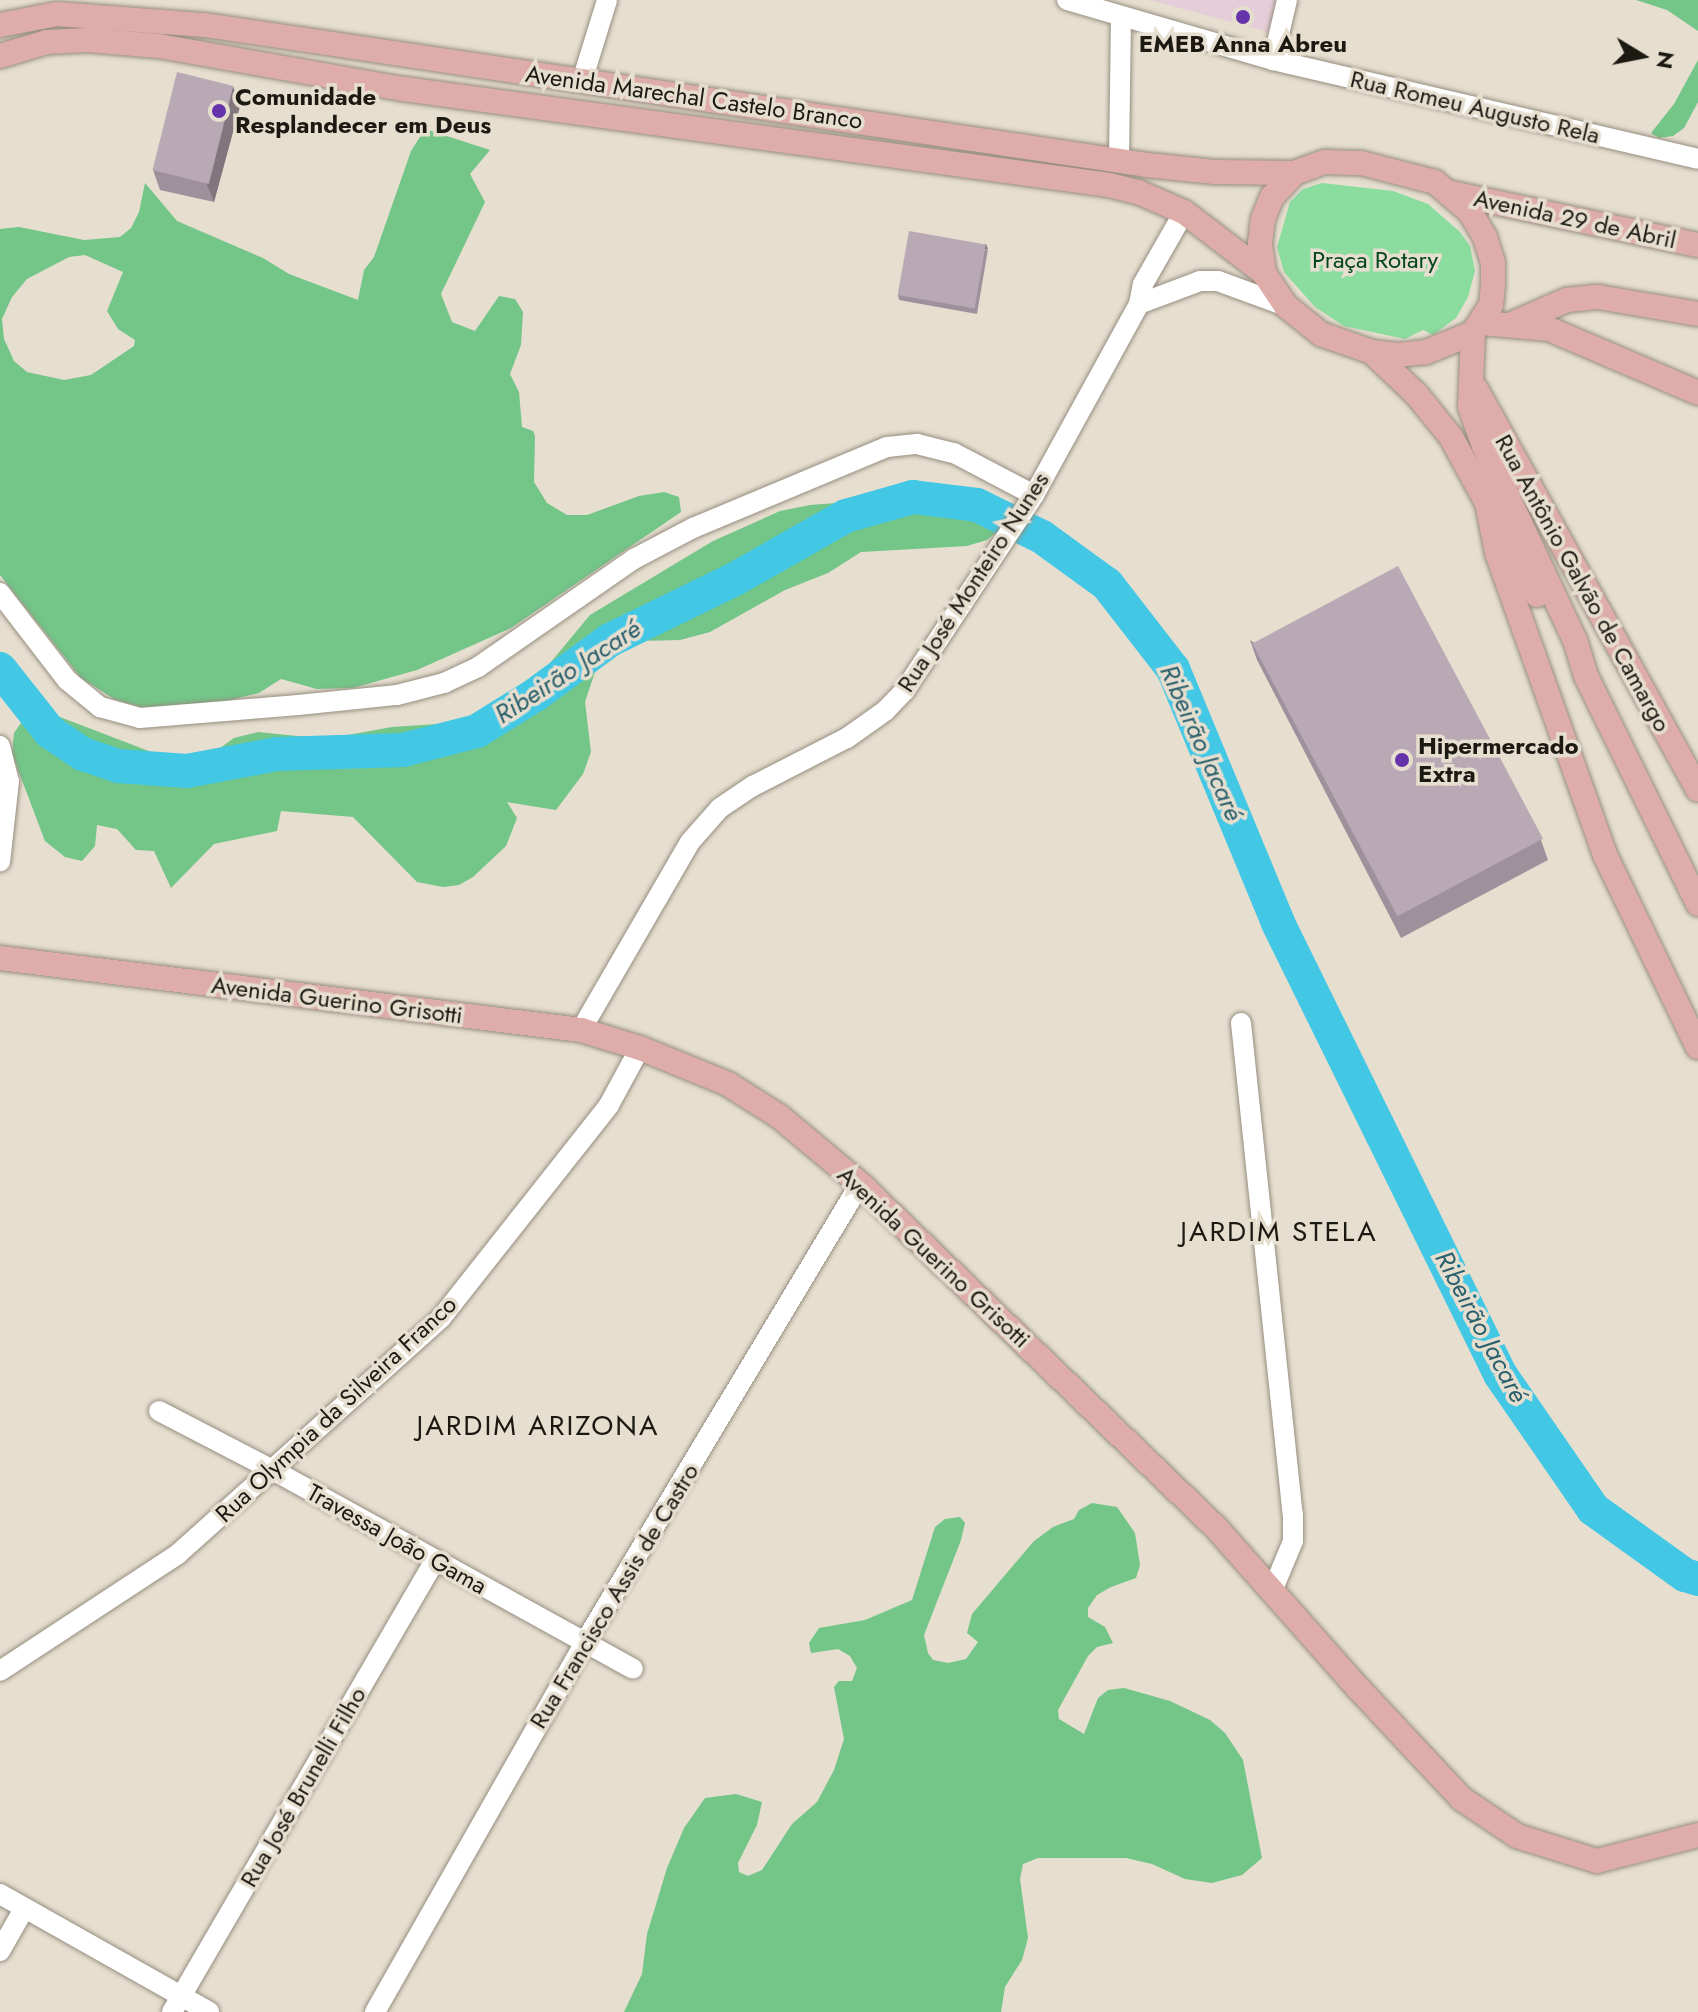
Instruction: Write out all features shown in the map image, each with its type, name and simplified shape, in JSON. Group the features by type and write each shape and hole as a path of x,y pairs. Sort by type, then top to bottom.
{"main road":[{"name":"Avenida Marechal Castelo Branco","path":"0,25 57,14 143,19 1119,160 1215,172 1294,173"},
{"name":"Avenida Marechal Castelo Branco","path":"0,56 47,42 88,40 159,46 404,89 1109,185 1138,192 1184,212 1264,273"},
{"path":"1586,676 1575,640 1484,446 1470,407 1469,376 1477,328 1491,305 1493,263 1485,237 1470,212 1435,182 1396,169 1361,163 1325,162 1294,173 1272,197 1263,219 1260,243 1264,273 1286,306 1321,334 1372,352 1399,355 1426,352 1477,328 1512,324 1549,329 1586,342 1698,393"},
{"name":"Avenida 29 de Abril","path":"1451,193 1698,245"},
{"path":"1512,324 1567,300 1598,297 1698,314"},
{"path":"1372,352 1417,395 1451,437 1563,643 1586,676 1698,904"},
{"name":"Rua Antônio Galvão de Camargo","path":"1469,376 1698,790"},
{"path":"1487,503 1497,553 1606,857 1698,1047"},
{"name":"Avenida Guerino Grisotti","path":"0,958 581,1030 640,1048 728,1084 780,1117 860,1184 1208,1520 1462,1799 1517,1836 1597,1861 1698,1835"}],"street":[{"path":"582,81 607,0"},
{"name":"Rua Romeu Augusto Rela","path":"1067,0 1273,60 1698,159"},
{"path":"1273,60 1287,0"},
{"path":"1119,160 1121,17"},
{"name":"Rua José Monteiro Nunes","path":"581,1030 690,842 720,808 753,786 847,738 885,711 905,690 1034,495 1139,304 1143,284 1184,212"},
{"path":"1139,304 1200,281 1218,281 1286,306"},
{"path":"0,593 67,680 100,707 140,718 185,716 397,695 444,683 478,667 658,546 693,528 887,447 917,444 954,453 1034,495"},
{"path":"0,746 9,781 0,862"},
{"path":"1241,1023 1293,1514 1293,1541 1273,1589"},
{"name":"Rua Olympia da Silveira Franco","path":"0,1671 178,1554 441,1318 609,1105 640,1048"},
{"name":"Rua Francisco Assis de Castro","path":"375,2012 585,1642 860,1184"},
{"name":"Travessa João Gama","path":"159,1411 273,1470 434,1562 633,1669"},
{"name":"Rua José Brunelli Filho","path":"177,2004 434,1562"},
{"path":"0,1894 177,2004 209,2012"},
{"path":"0,1951 24,1909"}],"shaded area":[{"name":"EMEB Anna Abreu","path":"1150,0 1279,0 1272,33"}],"green space":[{"path":"1636,0 1698,0 1698,31 1667,10"},
{"path":"1698,60 1698,102 1684,128 1673,136 1659,138 1651,133 1674,104"},
{"path":"425,129 490,150 470,174 485,202 441,294 452,322 475,331 499,296 515,299 523,312 521,345 510,374 519,392 522,427 533,431 535,436 534,482 547,503 567,515 587,515 639,496 664,492 679,497 681,512 511,628 417,670 353,688 317,689 281,679 259,693 172,710 140,707 114,699 81,678 0,575 0,229 19,227 84,240 120,237 131,228 139,212 145,183 177,221 263,258 289,274 358,300 364,270 374,257 411,151","holes":["85,255 123,272 107,311 118,329 135,340 134,346 91,375 64,380 27,372 14,361 4,339 2,319 12,297 27,279 69,257"]},
{"name":"Praça Rotary","path":"1322,183 1393,191 1428,204 1460,232 1470,246 1475,271 1468,297 1456,318 1433,335 1423,330 1405,339 1344,326 1315,307 1284,272 1277,247 1290,202 1303,189"},
{"path":"926,496 975,511 992,523 997,532 987,540 967,546 861,552 828,573 785,590 710,632 680,640 638,641 615,651 596,669 585,702 591,752 583,774 556,810 507,802 517,818 506,846 473,877 459,885 443,887 417,882 353,817 281,811 277,831 214,844 171,888 154,851 136,850 117,829 97,825 95,846 82,861 65,857 45,841 12,754 14,733 26,716 39,712 52,714 154,753 188,757 213,753 234,738 258,732 326,739 392,727 453,723 496,706 518,692 546,668 590,615 713,541 780,511 810,505"},
{"path":"1092,1503 1117,1507 1135,1533 1140,1565 1136,1578 1097,1595 1088,1608 1088,1617 1105,1627 1113,1643 1097,1647 1088,1656 1058,1710 1059,1719 1084,1734 1098,1698 1108,1690 1124,1688 1170,1701 1210,1720 1225,1733 1243,1760 1262,1858 1242,1875 1212,1883 1185,1879 1152,1864 1126,1858 1038,1858 1023,1864 1020,1879 1028,1938 1022,1960 1005,1987 1001,2012 624,2012 642,1974 647,1934 667,1868 684,1828 705,1798 736,1794 762,1802 757,1825 738,1863 739,1872 748,1876 762,1870 792,1824 817,1802 834,1770 844,1739 834,1687 839,1681 852,1681 857,1668 850,1656 838,1649 811,1653 809,1643 819,1628 865,1620 912,1600 935,1527 945,1519 960,1517 965,1523 961,1540 924,1635 933,1660 948,1663 966,1659 978,1642 967,1633 972,1614 1034,1541 1053,1527 1074,1519 1079,1510"}],"building":[{"path":"177,72 233,86 209,184 153,170"},
{"path":"909,231 986,245 975,309 898,295"},
{"name":"Hipermercado Extra","path":"1398,566 1543,839 1397,916 1252,643"}],"waterway":[{"name":"Ribeirão Jacaré","path":"0,669 50,732 83,754 118,766 187,771 277,754 403,750 477,731 535,695 610,640 735,579 846,516 913,497 977,505 1042,537 1107,584 1173,669 1278,923 1500,1374 1593,1509 1685,1575 1698,1579"}],"place":[{"name":"EMEB Anna Abreu","path":"1243,17"},
{"name":"Comunidade Resplandecer em Deus","path":"219,111"},
{"name":"Hipermercado Extra","path":"1402,760"}],"district":[{"name":"JARDIM STELA","path":"1279,1232"},
{"name":"JARDIM ARIZONA","path":"538,1426"}]}
